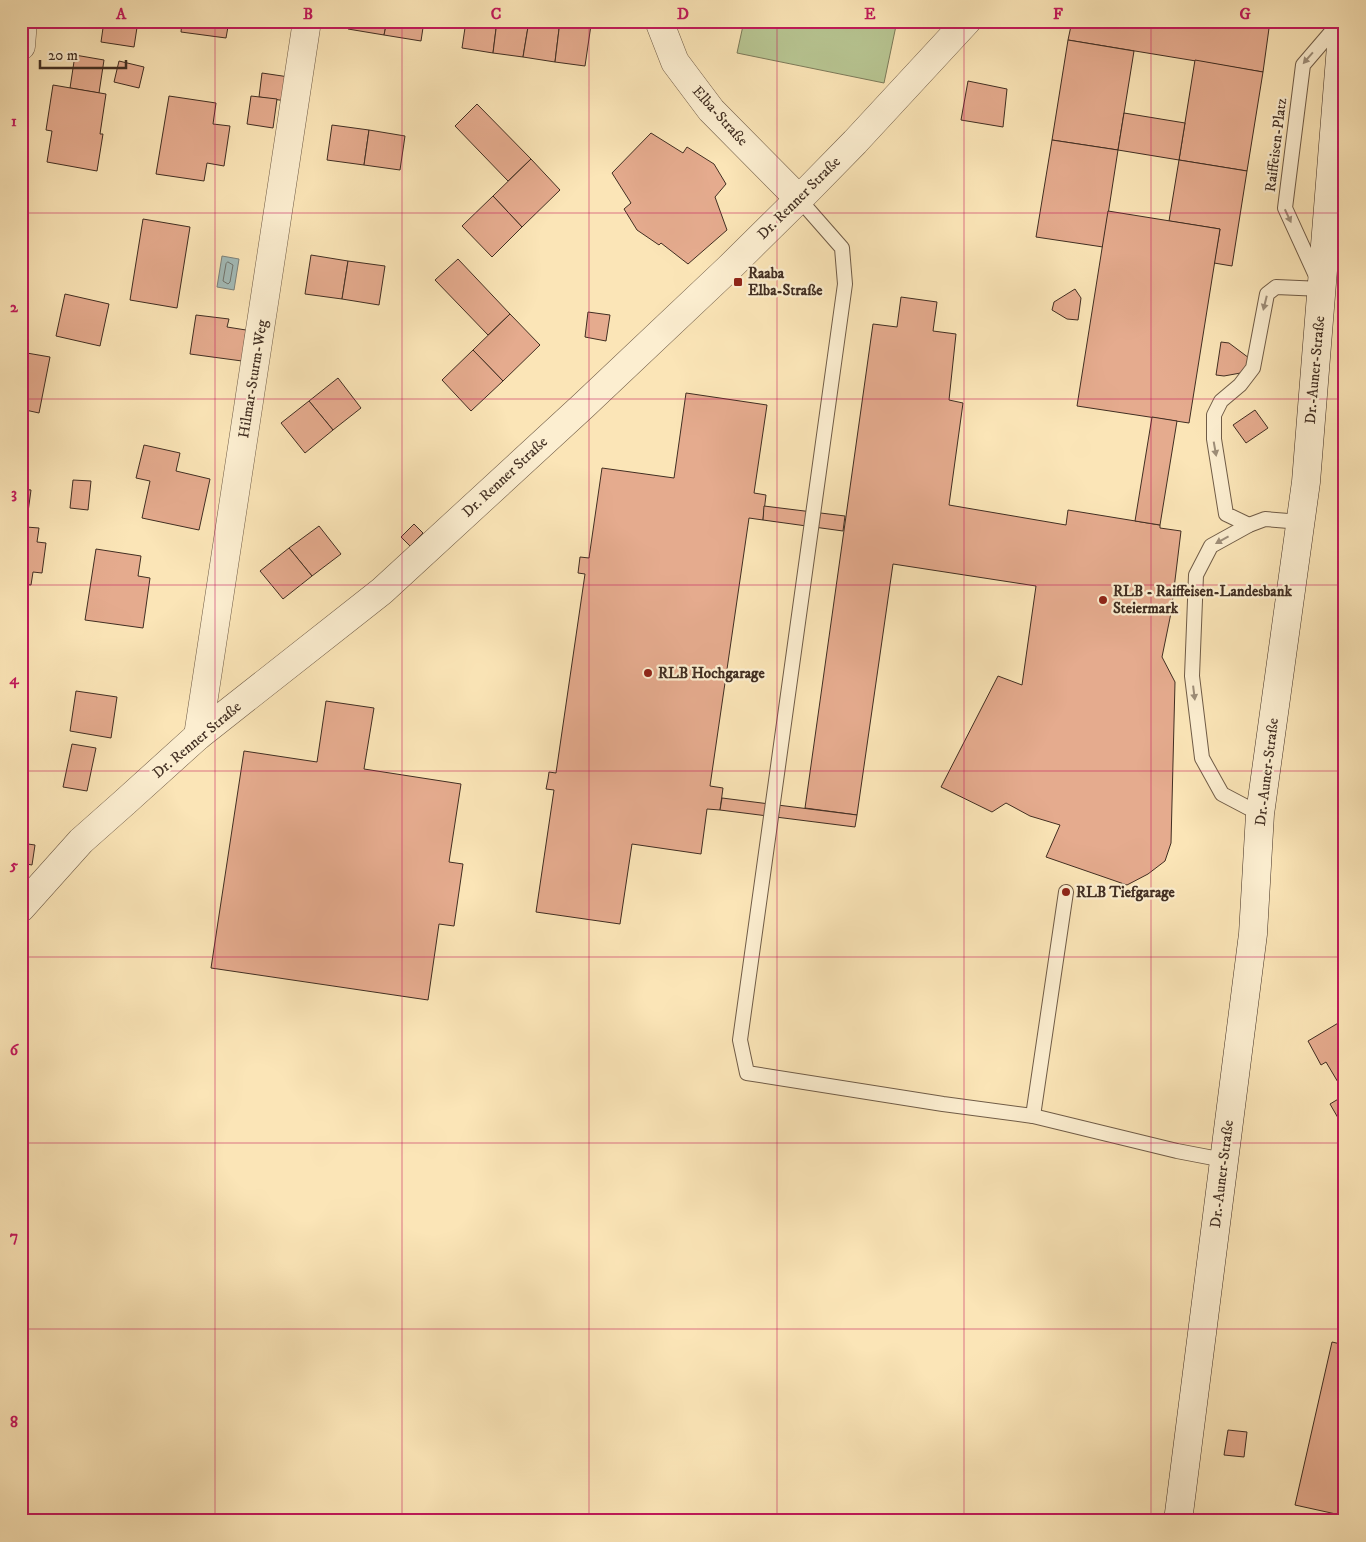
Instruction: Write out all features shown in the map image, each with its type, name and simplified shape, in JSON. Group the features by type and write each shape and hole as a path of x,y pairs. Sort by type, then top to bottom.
{"street":[{"path":"21,46 23,21"},
{"name":"Hilmar-Sturm-Weg","path":"198,736 307,21"},
{"name":"Elba-Straße","path":"659,21 675,62 711,110 799,199"},
{"name":"Dr. Renner Straße","path":"21,908 81,841 198,736 382,591 729,268 855,142 967,21"},
{"name":"Dr.-Auner-Straße","path":"1178,1521 1253,934 1260,814 1306,482 1343,52 1342,21"}],"lane":[{"name":"Raiffeisen-Platz","path":"1322,289 1284,208 1303,65 1342,21"},
{"path":"799,199 842,248 845,284 740,1040 747,1074 1033,1116 1177,1151 1224,1160"},
{"path":"1249,525 1226,514 1214,439 1214,415 1221,401 1240,385 1253,368 1267,294 1276,287 1322,289"},
{"path":"1260,814 1222,794 1202,758 1192,676 1196,575 1212,546 1249,525 1265,519 1301,522"},
{"path":"1033,1116 1066,892"}],"green space":[{"path":"744,21 897,21 884,83 737,53"}],"water":[{"path":"222,256 239,259 234,290 217,287"}],"building":[{"path":"104,21 138,21 134,47 101,42"},
{"path":"182,21 229,21 226,38 181,32"},
{"path":"349,21 387,21 384,35 348,29"},
{"path":"387,21 424,21 421,41 384,35"},
{"path":"466,21 497,21 493,53 462,48"},
{"path":"497,21 529,21 523,57 493,53"},
{"path":"529,21 560,21 555,62 523,57"},
{"path":"560,21 591,25 585,66 555,62"},
{"path":"1072,21 1270,21 1263,72 1068,40"},
{"path":"1068,40 1134,51 1118,150 1052,140"},
{"path":"75,55 104,60 99,93 70,88"},
{"path":"1195,60 1263,72 1247,171 1179,160"},
{"path":"119,61 144,67 139,88 114,82"},
{"path":"262,73 289,77 286,101 259,97"},
{"path":"968,81 1007,89 1003,127 961,120"},
{"path":"53,85 106,94 100,134 103,134 97,171 47,162 52,131 46,130"},
{"path":"169,96 216,103 213,124 230,126 224,166 207,163 204,181 156,174"},
{"path":"251,96 277,99 273,128 247,124"},
{"path":"477,104 531,159 508,181 455,126"},
{"path":"1124,113 1185,123 1179,160 1118,150"},
{"path":"332,125 369,130 364,165 327,160"},
{"path":"369,130 405,136 400,170 364,165"},
{"path":"651,133 683,153 687,147 714,164 726,184 715,197 727,230 688,264 661,243 659,245 637,230 624,209 631,203 612,173"},
{"path":"1052,140 1118,150 1103,247 1036,237"},
{"path":"531,159 560,190 522,227 493,196"},
{"path":"1179,160 1247,171 1232,266 1214,263 1220,229 1169,221"},
{"path":"493,196 522,227 492,257 462,226"},
{"path":"1108,211 1220,229 1189,423 1077,406"},
{"path":"143,219 190,227 177,308 130,300"},
{"path":"311,255 348,261 342,299 305,294"},
{"path":"458,259 510,314 488,335 435,280"},
{"path":"348,261 385,266 379,305 342,299"},
{"path":"1075,289 1081,298 1078,320 1067,319 1052,310 1054,302"},
{"path":"65,294 109,304 100,346 56,336"},
{"name":"RLB - Raiffeisen-Landesbank Steiermark","path":"901,297 937,302 933,331 956,334 949,400 963,403 949,505 1066,525 1068,510 1160,525 1160,528 1181,531 1171,613 1162,657 1175,682 1171,843 1165,861 1148,874 1127,885 1046,857 1060,825 1030,816 1006,803 992,812 941,787 998,676 1022,685 1036,586 893,564 857,815 805,808 873,324 897,327"},
{"path":"588,312 610,315 606,341 585,337"},
{"path":"510,314 540,345 503,381 473,350"},
{"path":"196,315 229,319 227,327 246,330 242,361 190,354"},
{"path":"1221,342 1229,343 1249,358 1246,372 1224,376 1216,375"},
{"path":"473,350 503,381 471,411 442,380"},
{"path":"21,352 50,357 39,413 21,409"},
{"path":"338,378 361,408 333,430 309,401"},
{"name":"RLB Hochgarage","path":"686,393 767,405 754,493 766,495 763,520 749,518 710,786 723,788 720,810 707,809 701,854 632,844 620,924 536,912 554,790 546,789 549,772 556,773 585,574 578,573 580,557 589,558 602,468 674,478"},
{"path":"309,401 333,430 305,453 281,423"},
{"path":"1255,410 1268,428 1246,443 1233,425"},
{"path":"1152,417 1177,421 1160,525 1135,521"},
{"path":"144,445 180,453 176,471 210,479 199,530 142,518 150,481 136,478"},
{"path":"73,480 91,481 88,510 70,508"},
{"path":"21,489 31,490 26,527 39,528 37,542 46,543 42,573 33,572 31,585 21,584"},
{"path":"764,506 845,516 843,531 763,520"},
{"path":"414,524 423,533 410,546 401,537"},
{"path":"319,526 341,554 312,576 289,548"},
{"path":"289,548 312,576 283,599 260,571"},
{"path":"96,549 141,556 138,576 150,578 143,628 85,620"},
{"path":"76,691 117,697 111,738 70,731"},
{"path":"326,701 374,708 364,769 461,784 449,862 463,864 454,926 439,924 428,1000 211,968 244,751 317,762"},
{"path":"72,744 96,748 87,791 63,787"},
{"path":"722,798 857,815 855,827 720,810"},
{"path":"21,843 35,845 32,865 21,863"},
{"path":"1345,1019 1345,1094 1326,1062 1321,1065 1308,1041"},
{"path":"1345,1095 1345,1130 1330,1104"},
{"path":"1332,1342 1345,1345 1345,1516 1295,1505"},
{"path":"1228,1430 1247,1432 1244,1457 1224,1455"}],"place":[{"name":"Raaba Elba-Straße","path":"738,282"},
{"name":"RLB - Raiffeisen-Landesbank Steiermark","path":"1103,600"},
{"name":"RLB Hochgarage","path":"648,673"},
{"name":"RLB Tiefgarage","path":"1066,892"}]}
